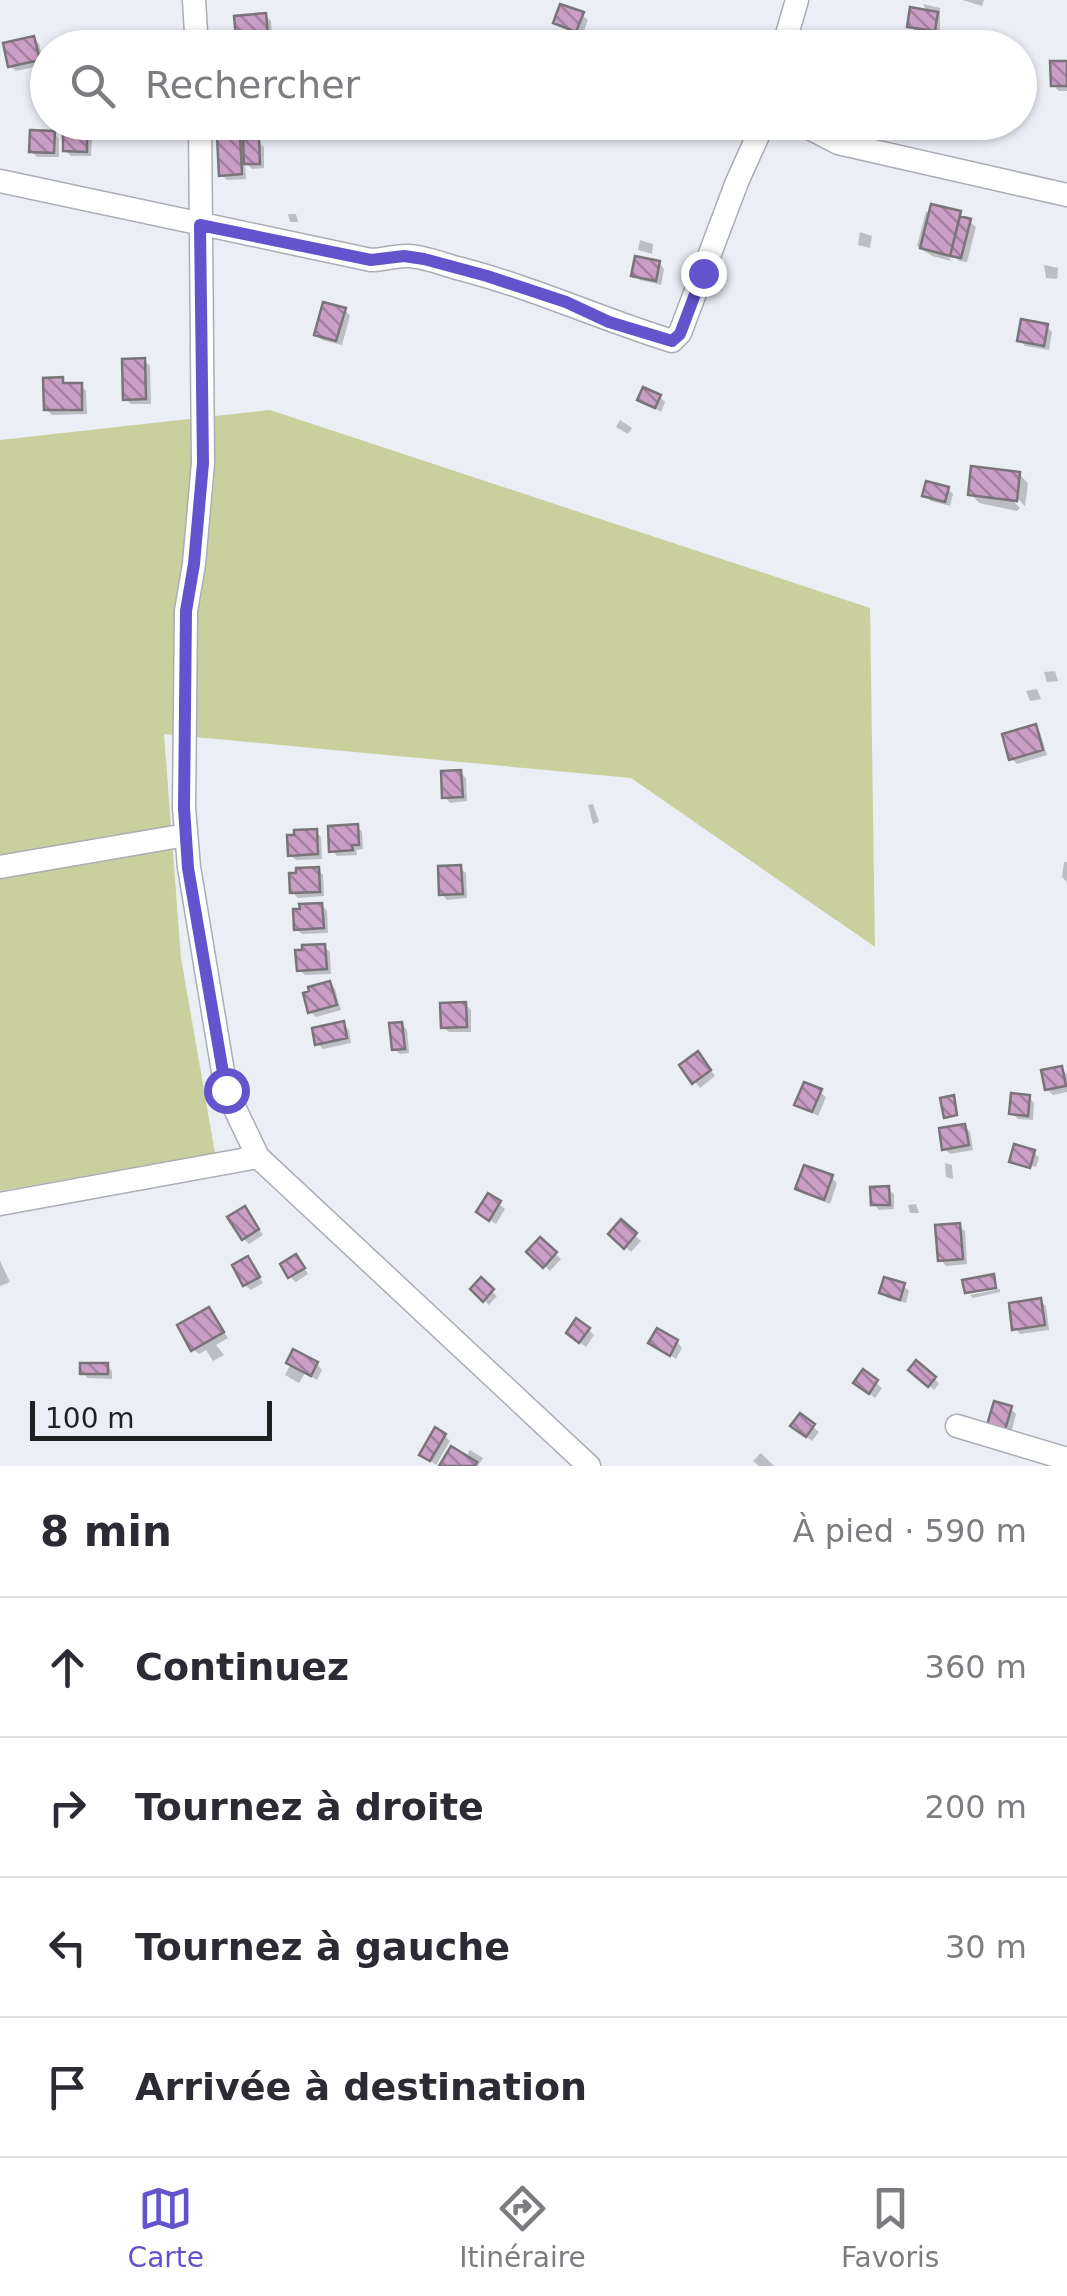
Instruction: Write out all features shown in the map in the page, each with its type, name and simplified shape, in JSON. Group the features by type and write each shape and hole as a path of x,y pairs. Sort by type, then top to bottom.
{"street":[{"path":"194,0 196,30"},
{"path":"787,30 796,0"},
{"path":"200,140 203,463 186,611 186,835 226,1090 258,1157 589,1466"},
{"path":"0,181 371,260 404,256 424,259 566,302 609,322 672,341 680,334 756,140"},
{"path":"834,140 1067,195"},
{"path":"0,868 186,835"},
{"path":"0,1204 258,1157"},
{"path":"958,1426 1067,1459"}],"green space":[{"path":"270,410 870,608 875,947 631,778 164,734 181,958 215,1153 0,1191 0,440"}],"building":[{"path":"560,4 584,12 577,30 553,23"},
{"path":"910,7 938,12 935,30 907,27"},
{"path":"266,13 268,30 235,30 234,16"},
{"path":"30,37 30,62 8,67 3,43"},
{"path":"1050,61 1067,61 1067,86 1051,86"},
{"path":"30,130 30,140 55,140 54,153 29,152"},
{"path":"63,140 87,140 87,152 63,151"},
{"path":"217,140 240,140 242,174 219,176"},
{"path":"243,140 259,140 260,164 244,164"},
{"path":"931,204 961,211 950,256 920,248"},
{"path":"960,216 971,219 961,258 950,256"},
{"path":"635,256 660,261 656,281 631,276"},
{"path":"323,302 346,308 336,341 314,335"},
{"path":"1021,319 1048,324 1044,346 1017,341"},
{"path":"145,358 146,399 123,400 122,359"},
{"path":"63,377 63,383 82,383 82,410 44,410 43,378"},
{"path":"643,387 661,395 655,408 637,400"},
{"path":"971,466 1020,472 1017,501 968,495"},
{"path":"926,481 949,487 945,502 922,496"},
{"path":"1036,724 1043,750 1009,760 1002,734"},
{"path":"461,770 463,797 442,798 441,771"},
{"path":"358,824 359,845 352,845 353,850 329,852 328,826"},
{"path":"317,829 318,854 288,856 287,835 294,835 294,830"},
{"path":"461,865 463,894 439,895 438,866"},
{"path":"319,867 320,892 290,893 289,873 296,873 296,868"},
{"path":"322,903 324,928 294,930 293,909 300,909 299,904"},
{"path":"325,944 327,969 297,971 295,950 302,950 302,945"},
{"path":"330,981 337,1005 308,1013 303,993 309,991 308,987"},
{"path":"466,1002 467,1027 441,1028 440,1003"},
{"path":"344,1021 347,1038 315,1045 312,1028"},
{"path":"402,1022 405,1049 392,1050 389,1023"},
{"path":"698,1051 711,1070 692,1084 679,1065"},
{"path":"1062,1066 1066,1086 1045,1090 1041,1070"},
{"path":"804,1082 822,1089 812,1112 794,1105"},
{"path":"1011,1093 1030,1095 1028,1116 1009,1114"},
{"path":"954,1095 957,1115 944,1118 940,1098"},
{"path":"965,1124 969,1145 942,1150 939,1128"},
{"path":"1014,1144 1035,1150 1030,1168 1009,1162"},
{"path":"804,1165 833,1175 824,1200 795,1189"},
{"path":"889,1186 890,1205 871,1205 870,1187"},
{"path":"488,1193 501,1201 489,1221 476,1212"},
{"path":"245,1206 259,1229 242,1240 227,1217"},
{"path":"621,1219 637,1233 624,1249 608,1234"},
{"path":"960,1223 963,1259 938,1261 935,1225"},
{"path":"540,1237 557,1252 543,1268 526,1252"},
{"path":"296,1254 305,1268 288,1278 280,1264"},
{"path":"248,1256 260,1277 243,1286 232,1265"},
{"path":"994,1274 996,1288 965,1293 962,1280"},
{"path":"481,1277 494,1289 483,1302 470,1289"},
{"path":"884,1277 905,1283 900,1300 879,1293"},
{"path":"1041,1298 1045,1325 1012,1330 1009,1303"},
{"path":"209,1307 224,1332 191,1351 177,1325"},
{"path":"576,1318 590,1328 579,1343 566,1333"},
{"path":"657,1328 678,1340 670,1356 648,1343"},
{"path":"293,1349 318,1362 311,1376 286,1363"},
{"path":"916,1360 936,1377 928,1387 908,1370"},
{"path":"80,1363 108,1363 108,1374 80,1374"},
{"path":"863,1369 878,1380 869,1394 853,1383"},
{"path":"994,1401 1012,1406 1005,1430 987,1425"},
{"path":"800,1413 815,1424 806,1437 790,1426"},
{"path":"435,1427 446,1434 430,1461 419,1455"},
{"path":"451,1446 477,1462 475,1466 439,1466"}],"route":[{"path":"226,1090 188,868 184,808 186,611 203,463 200,225 371,260 404,256 424,259 566,302 609,322 672,341 680,334 703,273"}]}
